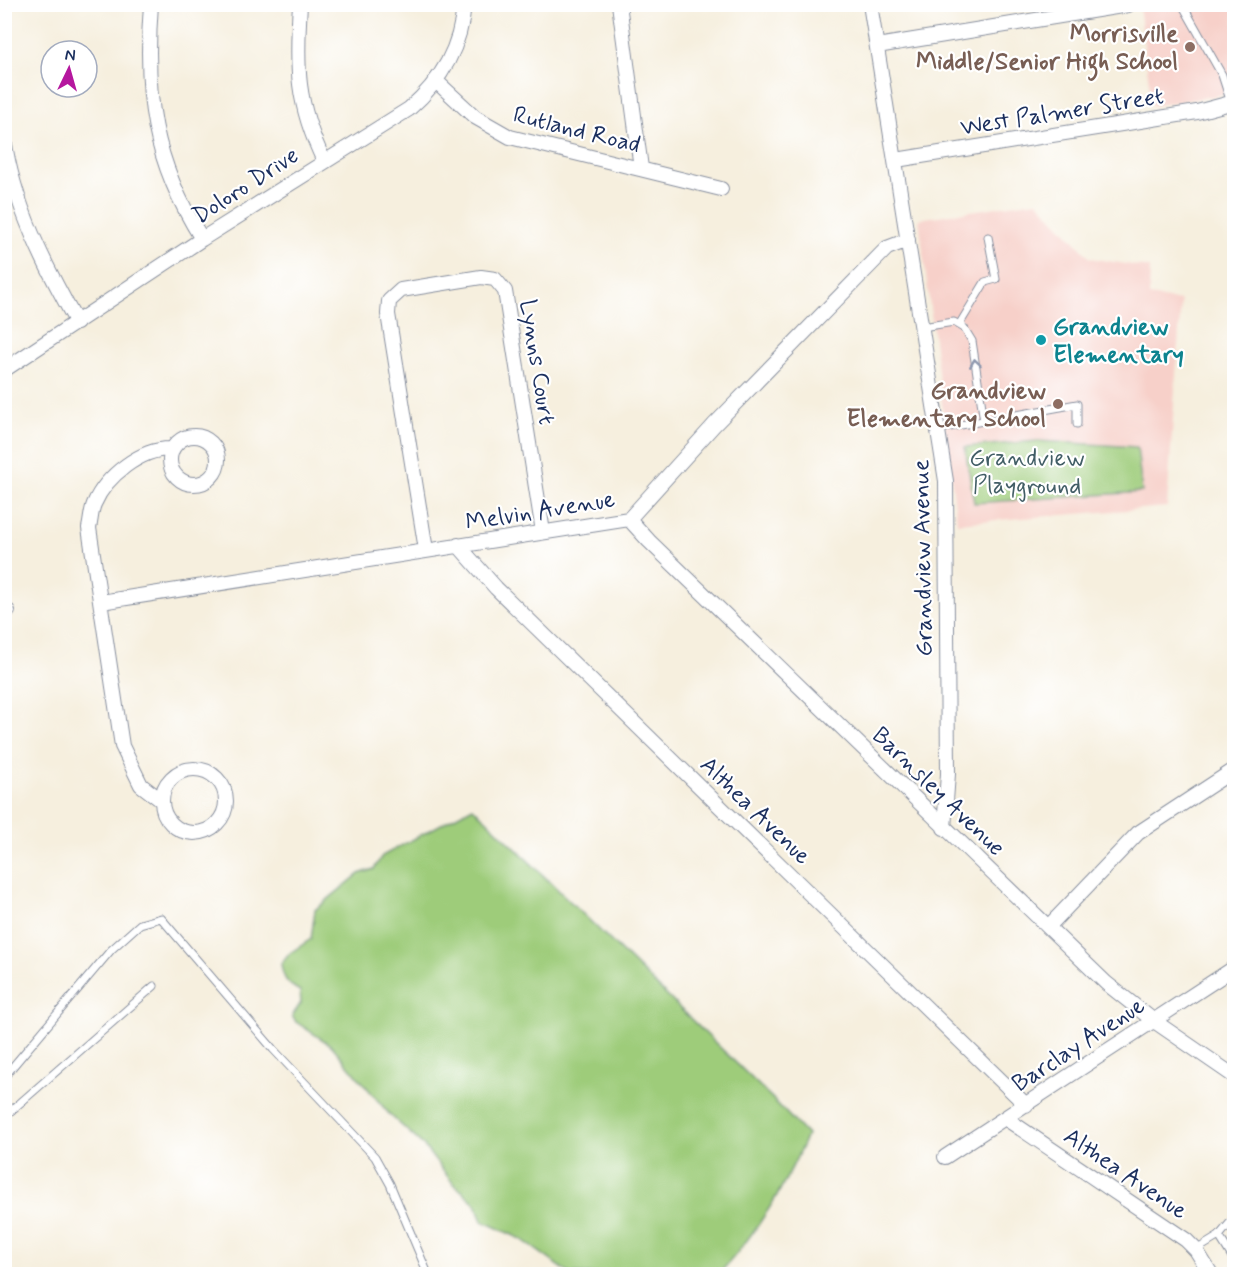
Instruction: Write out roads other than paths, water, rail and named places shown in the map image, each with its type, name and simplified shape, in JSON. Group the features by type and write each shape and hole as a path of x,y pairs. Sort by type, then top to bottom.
{"street":[{"path":"151,4 148,65 154,128 166,170 176,194 202,239"},
{"path":"300,4 297,77 306,119 324,161"},
{"name":"Doloro Drive","path":"4,370 202,239 401,115 436,81 458,40 464,4"},
{"path":"619,4 641,168"},
{"name":"Grandview Avenue","path":"870,4 946,481 948,774 944,828"},
{"path":"877,46 1128,5"},
{"name":"Rutland Road","path":"436,81 475,117 510,137 722,189"},
{"name":"West Palmer Street","path":"896,160 1197,112 1233,102"},
{"path":"4,138 21,205 43,258 77,323"},
{"name":"Melvin Avenue","path":"101,602 629,519 714,425 887,248 908,240"},
{"name":"Lynns Court","path":"426,550 388,314 389,300 401,290 488,277 501,284 505,291 543,532"},
{"path":"162,801 167,784 175,776 194,770 214,777 225,796 224,811 219,820 201,832 190,833 171,824 165,816 162,801 141,785 122,746 89,528 94,505 104,487 118,471 152,451 172,449"},
{"name":"Barnsley Avenue","path":"629,519 944,828 1106,982 1154,1021 1234,1076"},
{"name":"Althea Avenue","path":"458,545 496,588 1026,1105"},
{"path":"1048,927 1138,833 1234,770"},
{"name":"Barclay Avenue","path":"945,1157 1234,968"},
{"name":"Althea Avenue","path":"1005,1118 1186,1240 1196,1250 1211,1275"}],"lane":[{"path":"1182,4 1222,75 1233,102"},
{"path":"959,325 985,282 996,279 988,237"},
{"path":"922,327 954,322 972,341 984,421"},
{"path":"939,429 1077,404 1077,424"},
{"path":"4,1077 111,950 140,924 161,918 273,1049 375,1157 390,1184 428,1275"},
{"path":"4,1117 154,986"},
{"path":"1196,1250 1219,1236 1234,1218"},
{"path":"1219,1236 1234,1260"}],"place":[{"name":"Morrisville Middle/Senior High School","path":"1190,47"},
{"name":"Grandview Elementary","path":"1041,340"},
{"name":"Grandview Elementary School","path":"1058,404"}],"park label":[{"name":"Grandview Playground","path":"1027,471"}]}
